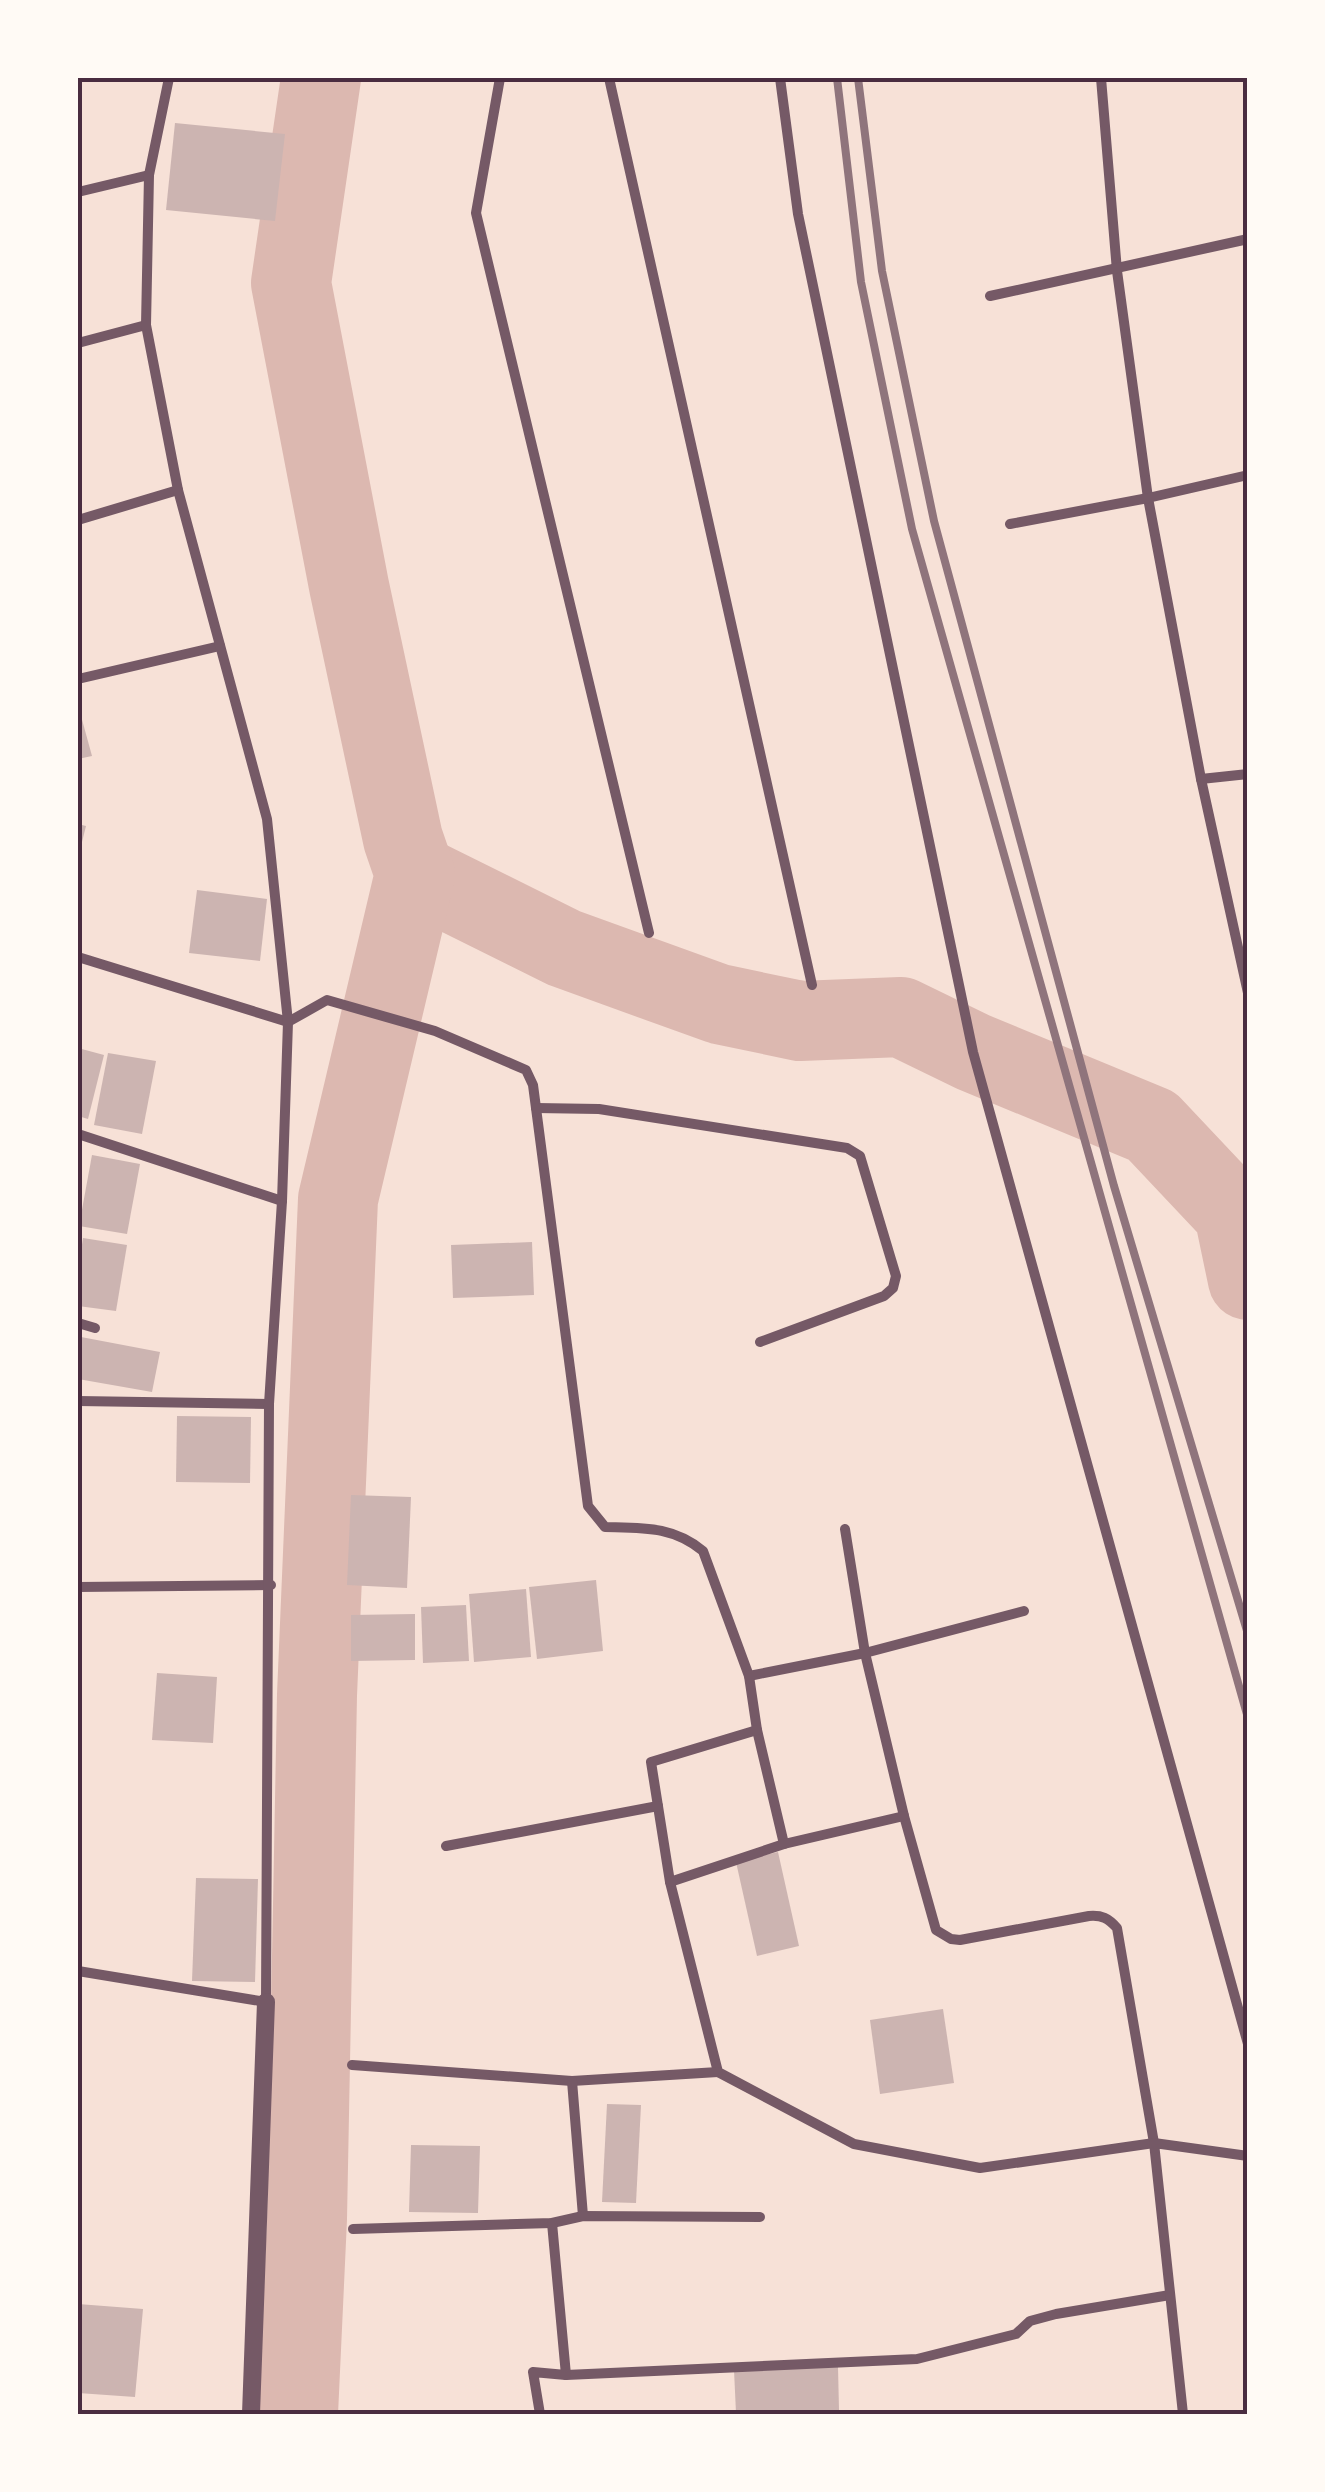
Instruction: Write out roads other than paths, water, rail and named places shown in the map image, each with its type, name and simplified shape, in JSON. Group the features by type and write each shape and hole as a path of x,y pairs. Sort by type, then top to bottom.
{"street":[{"path":"168,78 149,175 146,324 178,490 267,820 288,1022 269,1404 266,2002 252,2414"},
{"path":"500,78 476,213 649,932"},
{"path":"609,78 812,985"},
{"path":"780,78 798,214 957,975 993,1124 1248,2044"},
{"path":"1101,78 1116,270 1148,498 1248,993"},
{"path":"78,192 149,175"},
{"path":"990,296 1248,240"},
{"path":"78,343 146,324"},
{"path":"1010,524 1248,475"},
{"path":"78,520 178,490"},
{"path":"78,679 220,646"},
{"path":"1202,778 1248,774"},
{"path":"78,956 288,1022 327,1000 434,1031 522,1066 530,1076 588,1506 604,1527 664,1528 688,1538 704,1551 749,1676 757,1730 784,1844"},
{"path":"536,1108 599,1108 847,1148 860,1156 896,1276 893,1288 884,1296 760,1342"},
{"path":"78,1134 282,1201"},
{"path":"78,1323 95,1328"},
{"path":"78,1401 269,1404"},
{"path":"845,1529 865,1654 932,1921 943,1936 960,1940 1088,1916 1101,1916 1118,1928 1154,2144 1183,2414"},
{"path":"78,1588 271,1585"},
{"path":"749,1676 865,1654 1024,1611"},
{"path":"718,2072 670,1882 650,1762 757,1730"},
{"path":"446,1846 658,1806"},
{"path":"670,1882 784,1844 904,1816"},
{"path":"78,1971 266,2002"},
{"path":"352,2065 572,2080 718,2072 854,2144 980,2168 1154,2144 1248,2156"},
{"path":"572,2080 582,2216"},
{"path":"353,2229 552,2222 582,2216 760,2217"},
{"path":"552,2222 566,2375"},
{"path":"540,2414 534,2372 566,2375 917,2359 1016,2334 1030,2320 1170,2294"}],"waterway":[{"path":"298,2414 307,2219 317,1695 338,1199 415,874 403,839 349,586 291,283 321,78"},
{"path":"415,874 564,948 719,1004 800,1021 901,1017 973,1052 1152,1126 1234,1213 1248,1280"}],"railway":[{"path":"837,78 861,282 912,529 1248,1718"},
{"path":"858,78 882,271 934,521 1114,1186 1248,1634"}]}
